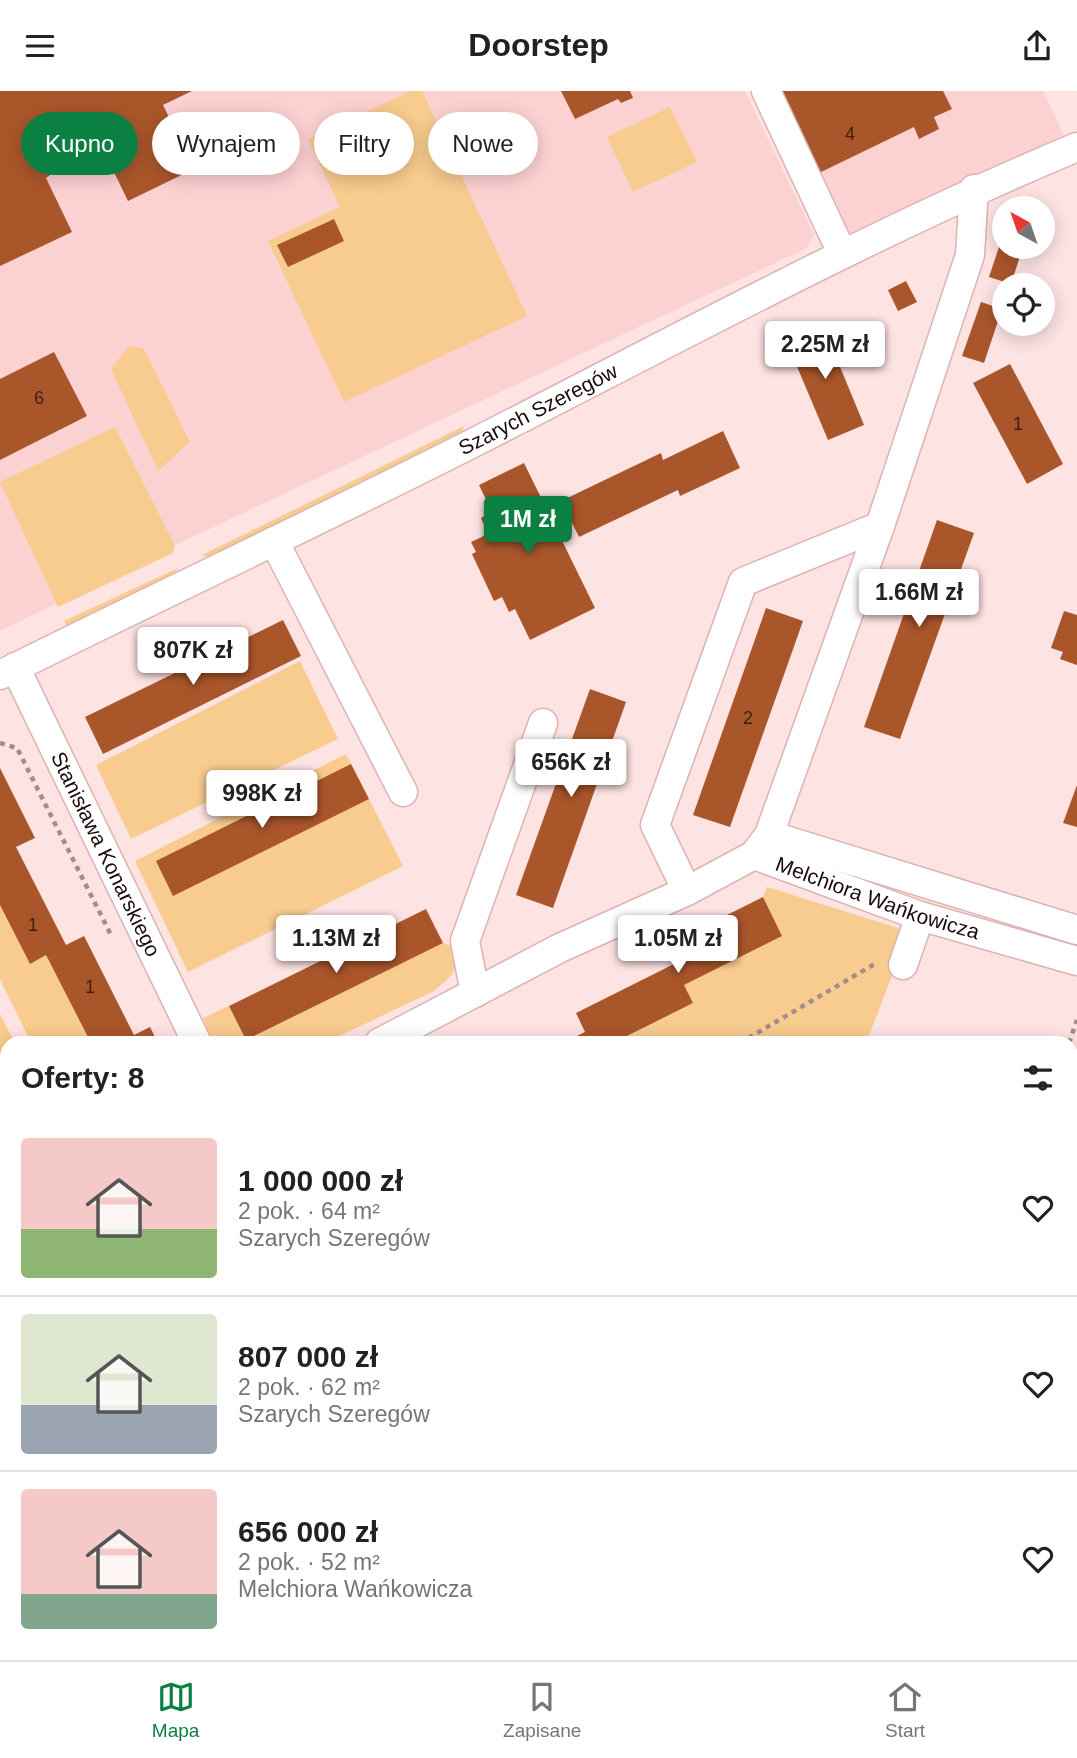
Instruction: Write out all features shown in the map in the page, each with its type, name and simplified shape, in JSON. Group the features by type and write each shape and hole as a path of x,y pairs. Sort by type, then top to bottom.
{"street":[{"path":"766,91 842,253"},
{"name":"Szarych Szeregów","path":"8,671 274,541 842,253 974,190 1077,147"},
{"path":"762,845 880,526 970,255 974,190"},
{"path":"687,891 655,825 743,582 880,526"},
{"path":"274,541 403,792"},
{"name":"Stanisława Konarskiego","path":"8,671 193,1036"},
{"path":"475,993 465,941 543,723"},
{"name":"Melchiora Wańkowicza","path":"762,845 920,916 1077,961"},
{"name":"Melchiora Wańkowicza","path":"392,1036 560,948 687,891 762,845 1077,930"},
{"path":"907,954 920,916"}],"path":[{"path":"753,1036 907,954"}],"shaded area":[{"path":"0,91 745,91 814,235 807,248 190,538 0,631"},
{"path":"410,91 422,91 432,112 428,112 428,175 461,175 527,316 344,402 268,241 340,207 325,175 414,175 414,112 365,112"},
{"path":"776,91 1043,91 1064,135 846,235"},
{"path":"670,107 697,162 633,192 607,137"},
{"path":"314,136 314,152 308,139"},
{"path":"129,346 144,349 190,442 158,471 111,369"},
{"path":"464,426 458,442 215,559 202,555"},
{"path":"115,427 175,546 173,553 58,607 0,482"},
{"path":"178,568 171,581 69,630 64,621"},
{"path":"300,661 338,739 131,839 96,765"},
{"path":"346,754 403,866 188,972 135,861"},
{"path":"767,887 901,929 897,963 869,1036 627,1036 693,1003 684,985 782,936 763,897"},
{"path":"0,905 29,963 46,955 87,1036 28,1036 0,979"},
{"path":"443,943 457,947 456,967 434,991 340,1036 254,1036"},
{"path":"229,1006 244,1036 210,1036 203,1018"},
{"path":"0,1014 11,1036 0,1036"}],"building":[{"path":"0,91 192,91 163,105 166,112 152,112 152,175 182,175 128,201 115,175 138,175 138,112 21,112 21,175 50,175 46,178 72,232 0,266"},
{"path":"561,91 630,91 633,98 621,103 618,99 575,119"},
{"path":"780,91 943,91 952,109 934,117 939,129 919,139 914,127 819,173"},
{"path":"334,219 344,241 288,267 277,245"},
{"path":"995,259 1019,259 1015,273 992,273 992,278 989,277"},
{"path":"906,281 917,302 898,311 888,290"},
{"path":"981,302 992,306 993,336 984,363 962,356"},
{"path":"822,323 864,425 828,440 785,338"},
{"path":"54,352 87,416 0,460 0,379"},
{"path":"1010,364 1063,464 1027,484 973,383"},
{"path":"723,431 740,468 680,496 678,490 579,537 561,501 661,453 663,460"},
{"path":"524,463 595,608 530,640 515,609 509,612 502,597 494,601 472,554 476,552 471,542 488,534 481,518 492,512 479,485"},
{"path":"937,520 974,533 900,739 864,727"},
{"path":"766,608 803,621 730,827 693,815"},
{"path":"1064,611 1077,615 1077,665 1060,659 1063,652 1051,648"},
{"path":"283,620 301,656 103,754 85,717"},
{"path":"590,689 626,702 553,908 516,895"},
{"path":"351,764 369,799 173,896 156,861"},
{"path":"0,768 35,838 16,847 66,945 84,936 134,1035 150,1027 154,1036 87,1036 46,955 30,964 0,905"},
{"path":"1077,785 1077,827 1063,823"},
{"path":"763,897 782,936 684,985 693,1003 627,1036 577,1036 585,1032 576,1013 674,964 665,946"},
{"path":"426,909 443,943 254,1036 244,1036 229,1006"}]}
